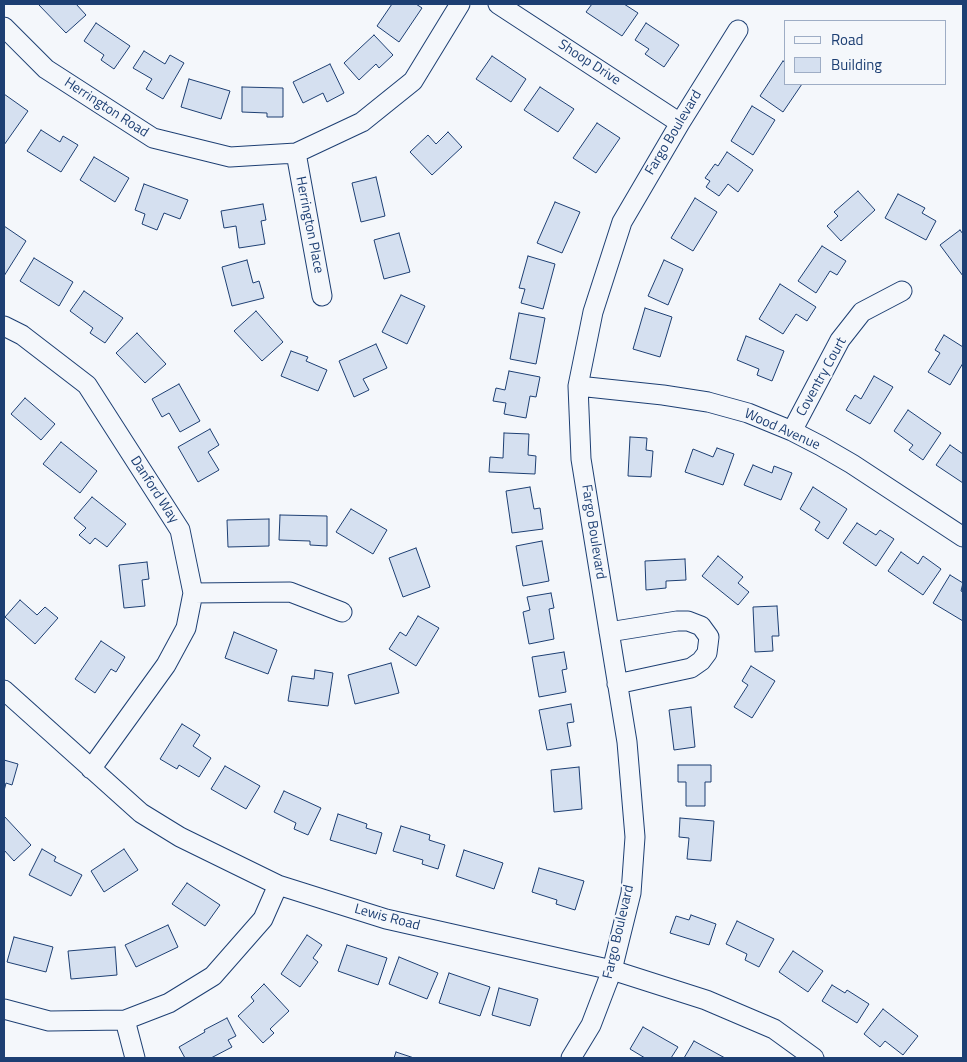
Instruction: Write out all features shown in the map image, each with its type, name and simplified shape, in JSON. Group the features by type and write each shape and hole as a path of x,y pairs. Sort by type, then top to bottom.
{"street":[{"name":"Herrington Road","path":"4,27 46,69 153,138 230,158 296,153 362,122 413,81 460,4"},
{"name":"Shoop Drive","path":"498,4 680,123"},
{"name":"Fargo Boulevard","path":"570,1058 591,1026 612,970 631,893 635,838 627,742 581,459 578,386 593,312 622,222 680,123 738,30"},
{"name":"Herrington Place","path":"296,153 322,296"},
{"name":"Coventry Court","path":"792,431 845,333 862,312 902,290"},
{"name":"Danford Way","path":"4,326 22,335 87,385 180,530 193,593 186,628 166,665 90,768"},
{"name":"Wood Avenue","path":"578,386 708,402 748,413 792,431 852,464 963,537"},
{"path":"193,593 290,592 342,612"},
{"path":"609,632 677,621 688,621 700,626 709,637 707,653 701,662 691,668 617,684"},
{"name":"Lewis Road","path":"4,690 140,813 180,837 278,885 386,919 612,970 706,1000 774,1029 814,1058"},
{"path":"4,1009 50,1021 124,1020 169,1003 213,976 263,919 278,885"},
{"path":"124,1020 135,1058"}],"building":[{"path":"38,4 76,4 86,15 66,33"},
{"path":"392,4 416,4 422,8 399,42 377,26"},
{"path":"592,4 624,4 638,13 622,36 586,12"},
{"path":"96,23 130,46 114,69 101,60 104,55 84,41"},
{"path":"646,23 679,45 664,67 645,54 649,49 635,40"},
{"path":"374,35 393,55 379,68 376,64 359,80 344,63"},
{"path":"144,51 165,64 170,55 184,63 163,99 146,89 152,79 133,68"},
{"path":"492,56 526,79 511,102 476,79"},
{"path":"783,61 784,85 801,85 783,112 760,96"},
{"path":"330,64 344,93 327,102 323,93 303,103 293,82"},
{"path":"189,79 230,91 221,119 181,107"},
{"path":"242,87 283,88 283,117 267,117 267,113 242,112"},
{"path":"540,87 574,109 558,132 524,110"},
{"path":"4,94 28,111 4,145"},
{"path":"752,106 775,120 753,155 731,141"},
{"path":"597,123 620,138 596,173 573,158"},
{"path":"41,130 60,142 63,136 78,145 61,172 27,151"},
{"path":"448,132 462,147 432,175 410,152 428,135 436,144"},
{"path":"727,152 753,170 738,192 728,184 719,196 706,187 710,181 705,178 715,164 718,166"},
{"path":"94,157 129,178 115,202 80,180"},
{"path":"376,177 385,216 361,222 352,183"},
{"path":"144,184 188,200 180,219 164,213 157,230 142,224 145,214 135,210"},
{"path":"858,191 875,210 841,241 827,226 838,216 834,212"},
{"path":"898,194 925,208 922,213 936,221 926,240 885,218"},
{"path":"695,198 717,212 693,251 671,238"},
{"path":"555,202 580,212 562,253 537,243"},
{"path":"263,204 266,220 261,221 265,244 239,248 236,226 224,228 221,211"},
{"path":"4,226 26,241 4,276"},
{"path":"960,230 963,234 963,276 940,245"},
{"path":"399,233 410,272 384,279 374,240"},
{"path":"822,246 846,261 837,275 830,271 816,293 798,281"},
{"path":"528,256 555,264 543,309 521,303 525,289 519,288"},
{"path":"34,258 73,282 59,306 20,281"},
{"path":"247,260 253,283 259,281 264,298 232,306 222,267"},
{"path":"664,260 683,269 668,305 648,296"},
{"path":"780,284 816,307 807,321 796,314 783,334 759,319"},
{"path":"84,291 123,318 105,343 90,333 93,328 70,311"},
{"path":"401,295 425,306 407,344 382,332"},
{"path":"645,308 672,317 660,357 633,349"},
{"path":"256,311 283,342 262,361 234,331"},
{"path":"519,313 545,318 536,364 510,359"},
{"path":"137,333 166,364 145,383 116,353"},
{"path":"944,335 963,347 963,363 950,385 928,372 940,353 935,350"},
{"path":"746,336 784,351 772,381 757,375 759,369 737,360"},
{"path":"376,344 387,368 363,379 369,390 354,397 339,361"},
{"path":"291,351 308,357 306,361 327,370 318,391 281,376"},
{"path":"509,371 540,377 536,397 530,396 526,418 504,414 506,403 493,401 496,388 505,390"},
{"path":"874,376 893,387 870,424 846,410 855,395 861,399"},
{"path":"179,384 200,421 180,432 169,413 162,417 152,399"},
{"path":"25,398 55,424 41,440 11,414"},
{"path":"908,410 941,433 923,460 909,450 913,445 894,431"},
{"path":"210,429 219,445 208,452 219,470 198,482 178,447"},
{"path":"504,433 529,434 528,455 536,456 535,474 489,472 490,457 503,458"},
{"path":"630,437 647,438 646,450 653,451 651,477 628,476"},
{"path":"61,442 97,471 80,493 43,464"},
{"path":"950,445 963,454 963,483 936,465"},
{"path":"717,448 734,454 723,485 685,472 693,449 713,457"},
{"path":"753,465 772,473 774,466 792,473 781,500 744,485"},
{"path":"530,487 534,509 540,508 543,529 512,533 506,491"},
{"path":"813,487 847,509 828,539 815,530 820,522 800,509"},
{"path":"92,497 126,524 107,547 95,538 90,544 79,535 86,528 74,518"},
{"path":"351,509 387,530 373,554 336,532"},
{"path":"280,515 327,516 327,546 310,545 310,541 279,540"},
{"path":"269,519 269,546 228,547 227,520"},
{"path":"857,523 876,535 880,530 894,539 876,566 843,543"},
{"path":"542,541 549,581 523,586 516,546"},
{"path":"416,548 430,587 403,597 389,558"},
{"path":"901,552 918,564 923,556 941,569 923,595 888,571"},
{"path":"718,556 743,577 738,583 749,592 738,605 702,576"},
{"path":"685,559 686,580 666,581 666,588 646,590 645,561"},
{"path":"147,562 149,579 142,580 145,606 124,608 119,565"},
{"path":"950,575 963,583 961,591 963,592 963,621 933,603"},
{"path":"551,593 554,608 549,609 554,639 529,644 523,612 530,610 527,597"},
{"path":"20,600 37,615 45,607 58,618 35,644 5,617"},
{"path":"777,606 779,636 772,636 773,651 755,652 753,607"},
{"path":"418,616 439,628 416,666 389,649 400,632 406,636"},
{"path":"234,632 277,650 268,674 225,658"},
{"path":"101,641 125,657 116,672 111,669 95,693 75,679"},
{"path":"564,652 567,669 562,670 566,692 539,697 532,657"},
{"path":"391,663 399,693 355,704 348,675"},
{"path":"751,666 775,681 752,718 734,707 748,685 742,681"},
{"path":"315,670 333,673 328,706 288,701 292,676 314,679"},
{"path":"571,704 574,722 567,723 571,746 547,750 539,710"},
{"path":"691,707 695,747 674,750 669,710"},
{"path":"182,724 200,735 193,746 211,758 199,777 179,765 177,769 160,759"},
{"path":"4,760 18,764 12,785 6,783 4,791"},
{"path":"678,765 711,765 711,782 705,782 705,806 686,806 686,782 678,782"},
{"path":"225,766 260,786 246,809 211,789"},
{"path":"579,767 582,809 554,812 551,770"},
{"path":"284,791 321,808 308,835 294,829 296,823 274,812"},
{"path":"338,814 367,824 366,828 382,833 376,854 330,840"},
{"path":"4,816 31,845 14,861 4,850"},
{"path":"680,818 714,821 711,861 687,859 689,838 679,837"},
{"path":"401,826 430,835 429,840 445,845 438,869 422,864 423,860 393,851"},
{"path":"42,849 56,857 54,861 82,875 71,896 29,875"},
{"path":"124,849 138,870 104,892 91,871"},
{"path":"464,850 503,863 494,889 456,876"},
{"path":"539,868 584,881 575,910 556,904 557,900 532,892"},
{"path":"187,883 220,905 205,926 172,904"},
{"path":"691,915 716,924 709,945 670,933 676,916 689,920"},
{"path":"737,921 774,939 759,967 745,960 747,954 726,944"},
{"path":"168,925 178,947 136,967 125,945"},
{"path":"307,935 322,945 313,958 318,962 300,987 281,974"},
{"path":"14,937 53,947 46,972 7,962"},
{"path":"347,945 387,958 378,985 338,971"},
{"path":"115,947 117,975 71,979 68,951"},
{"path":"793,951 823,971 808,992 779,972"},
{"path":"399,957 438,973 427,999 389,984"},
{"path":"449,973 490,987 480,1016 439,1003"},
{"path":"264,984 289,1011 270,1029 274,1033 263,1043 238,1016 254,1001 251,997"},
{"path":"832,985 845,993 847,990 869,1004 857,1023 822,1001"},
{"path":"499,988 538,999 530,1026 492,1015"},
{"path":"883,1009 918,1036 903,1055 885,1041 880,1047 864,1034"},
{"path":"227,1018 236,1036 228,1040 232,1047 211,1058 185,1058 179,1047 205,1032 204,1030"},
{"path":"643,1027 678,1047 671,1058 645,1058 630,1049"},
{"path":"694,1041 725,1058 684,1058"},
{"path":"396,1052 414,1058 394,1058"}]}
